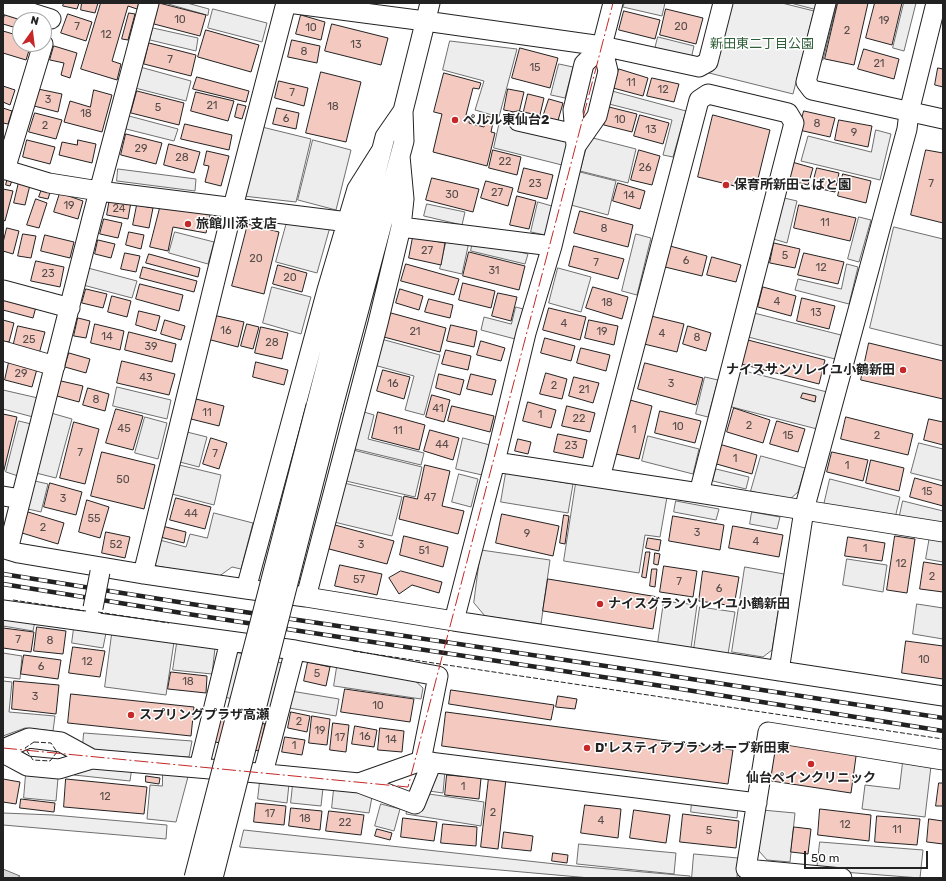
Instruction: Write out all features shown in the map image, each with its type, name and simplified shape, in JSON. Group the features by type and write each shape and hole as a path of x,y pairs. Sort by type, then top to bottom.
{"street":[{"path":"149,3 55,366 12,498 8,550 18,553 143,574 306,597 943,696"},
{"path":"143,574 233,208 287,3 602,46 699,67 708,62 723,3"},
{"path":"194,878 324,408 400,156 404,141 403,112 430,3"},
{"path":"454,621 495,462 526,333 552,246 576,140 574,110 584,64 602,46 613,3"},
{"path":"826,3 806,82 812,90 943,119"},
{"path":"779,671 804,510 907,129 909,112 936,3"},
{"path":"3,4 54,11"},
{"path":"41,52 4,170 49,183 100,191 348,222"},
{"path":"600,478 699,100 708,94 788,113 794,123 699,493"},
{"path":"212,878 324,408 381,151 385,137 403,112"},
{"path":"518,121 576,140"},
{"path":"246,589 327,290 357,189 381,151"},
{"path":"306,597 378,323 401,227 404,199 400,156"},
{"path":"401,227 552,246"},
{"path":"3,290 70,308"},
{"path":"3,351 55,366"},
{"path":"495,462 943,532"},
{"path":"93,608 100,572"},
{"path":"3,610 295,650 438,676 426,762 415,804 359,783 263,773 92,759 59,769 26,766 3,752"},
{"path":"199,768 230,641"},
{"path":"263,773 295,650"},
{"path":"842,878 746,869 768,732 943,760"},
{"path":"3,749 29,738 49,740 61,742 92,759"},
{"path":"359,783 426,762 757,803"}],"green space":[{"name":"新田東二丁目公園","path":"727,3 782,3 814,11 793,94 709,73"},
{"path":"3,813 53,815 167,825 166,839 3,825"},
{"path":"244,830 574,866 690,876 690,878 590,878 240,847"}],"shaded area":[{"path":"165,3 187,3 209,9 208,15"},
{"path":"625,3 665,3 662,16 623,7"},
{"path":"791,3 816,3 815,9"},
{"path":"829,3 837,3 823,60 816,59"},
{"path":"904,3 916,3 904,51 893,48"},
{"path":"213,9 267,23 262,42 208,28"},
{"path":"153,28 198,38 196,51 150,40"},
{"path":"658,37 694,46 691,59 655,49"},
{"path":"450,41 517,49 499,117 475,110 484,81 443,70"},
{"path":"559,64 573,67 565,98 551,95"},
{"path":"140,67 191,81 186,101 135,88"},
{"path":"612,91 686,111 673,157 663,155 672,120 609,104"},
{"path":"129,116 178,129 174,141 126,129"},
{"path":"500,121 563,137 568,143 562,165 494,148"},
{"path":"262,127 311,139 296,202 243,196"},
{"path":"876,130 891,134 880,180 801,161 808,136 871,152"},
{"path":"593,138 636,149 628,183 580,171 586,148"},
{"path":"313,140 351,150 336,210 298,200"},
{"path":"118,169 196,179 195,191 117,181"},
{"path":"580,172 616,181 608,215 571,205"},
{"path":"780,197 797,201 787,243 770,238"},
{"path":"538,202 552,206 545,235 531,232"},
{"path":"427,204 465,212 462,225 424,216"},
{"path":"859,217 871,220 859,262 848,259"},
{"path":"287,222 330,227 317,273 276,262"},
{"path":"894,227 943,239 943,346 870,328"},
{"path":"175,232 214,242 208,264 169,253"},
{"path":"636,234 651,238 637,295 622,291"},
{"path":"447,238 469,242 462,274 440,269"},
{"path":"473,240 528,254 525,264 471,251"},
{"path":"847,264 858,267 849,304 795,290 798,279 841,289"},
{"path":"88,268 137,281 132,298 83,285"},
{"path":"558,268 591,277 581,312 549,303"},
{"path":"272,287 311,297 301,334 263,323"},
{"path":"516,307 523,309 515,339 481,330 484,317 511,324"},
{"path":"750,312 841,335 835,359 744,336"},
{"path":"381,339 440,355 424,415 405,410 414,376 374,365"},
{"path":"737,369 827,392 817,429 728,406"},
{"path":"705,377 718,380 708,417 696,414"},
{"path":"117,387 171,400 167,419 113,406"},
{"path":"3,390 38,398 33,417 3,409"},
{"path":"364,412 374,415 368,439 424,453 421,465 355,449"},
{"path":"51,413 72,419 56,478 36,473"},
{"path":"145,417 167,423 158,459 135,453"},
{"path":"19,421 31,424 18,476 6,472"},
{"path":"183,431 207,437 199,467 176,461"},
{"path":"648,436 699,449 693,474 642,461"},
{"path":"463,438 490,445 482,475 456,469"},
{"path":"919,443 943,449 943,481 911,473"},
{"path":"353,450 422,467 415,497 346,481"},
{"path":"761,456 805,468 798,492 788,501 751,491"},
{"path":"175,464 221,475 214,505 168,493"},
{"path":"716,469 749,477 746,489 713,481"},
{"path":"506,473 573,484 568,513 501,502"},
{"path":"459,474 478,479 471,507 452,502"},
{"path":"830,479 900,497 895,518 824,505"},
{"path":"35,481 48,484 41,512 28,509"},
{"path":"344,483 402,497 392,536 334,522"},
{"path":"576,483 667,497 660,537 645,535 639,573 564,561"},
{"path":"676,501 719,509 716,520 674,512"},
{"path":"903,501 943,511 943,525 899,519"},
{"path":"752,512 780,517 777,529 750,524"},
{"path":"214,513 253,523 241,569 232,567 218,577 157,566 151,560 156,539 186,547 190,534 207,538"},
{"path":"930,536 943,539 943,562 926,559"},
{"path":"481,550 550,560 541,624 485,616 474,603"},
{"path":"847,559 887,565 883,592 843,585"},
{"path":"745,567 784,574 772,650 763,657 732,652"},
{"path":"664,601 697,605 691,648 658,643"},
{"path":"917,604 943,608 943,639 913,634"},
{"path":"700,607 735,612 728,654 694,649"},
{"path":"3,616 35,621 33,631 3,626"},
{"path":"74,628 106,633 103,648 72,643"},
{"path":"112,634 174,642 166,695 105,687"},
{"path":"177,643 215,648 212,674 173,670"},
{"path":"231,651 282,663 271,708 220,696"},
{"path":"3,653 22,656 20,679 3,677"},
{"path":"337,667 413,679 423,688 421,699 334,686"},
{"path":"3,681 12,682 9,712 55,716 53,731 25,728 3,736"},
{"path":"291,691 339,699 336,716 289,708"},
{"path":"84,733 192,741 189,757 96,751 83,745"},
{"path":"903,762 931,766 925,817 862,809 865,785 899,789"},
{"path":"132,767 130,781 74,775 74,769"},
{"path":"163,770 189,773 176,822 147,819 150,785 162,786"},
{"path":"438,770 445,771 443,793 429,791"},
{"path":"26,774 58,778 56,801 24,798"},
{"path":"260,781 289,784 287,803 258,799"},
{"path":"293,784 323,788 321,806 291,803"},
{"path":"334,789 354,791 372,797 369,813 332,808"},
{"path":"422,793 484,802 481,826 406,814 407,809"},
{"path":"692,802 738,808 737,818 691,812"},
{"path":"381,804 400,809 394,831 375,826"},
{"path":"762,810 795,813 790,862 767,860 759,851"},
{"path":"820,842 923,850 920,878 817,870"},
{"path":"579,844 676,853 674,874 577,864"},
{"path":"694,854 738,858 737,878 692,878"},
{"path":"3,869 20,876 17,878 3,878"}],"building":[{"path":"64,3 79,3 77,9 63,6"},
{"path":"82,3 98,3 95,13 81,10"},
{"path":"101,3 139,3 137,9 128,6 112,61 121,64 117,80 81,69"},
{"path":"159,3 206,15 200,36 154,24"},
{"path":"838,3 868,3 854,65 825,59"},
{"path":"875,3 902,3 892,45 866,38"},
{"path":"666,9 703,18 696,44 660,35"},
{"path":"6,11 12,13 12,27 3,24"},
{"path":"624,11 660,20 655,39 619,30"},
{"path":"129,13 135,14 128,40 122,39"},
{"path":"68,14 92,22 86,41 61,33"},
{"path":"301,15 325,22 321,40 296,34"},
{"path":"332,24 388,38 381,65 325,51"},
{"path":"206,30 259,45 251,72 198,57"},
{"path":"3,31 12,34 12,52 28,52 26,60 3,53"},
{"path":"292,40 320,46 317,63 288,57"},
{"path":"149,43 196,55 191,76 144,64"},
{"path":"54,46 77,53 70,78 61,75 64,63 50,60"},
{"path":"520,48 558,58 550,88 512,78"},
{"path":"864,49 899,59 894,79 858,69"},
{"path":"938,68 943,69 943,87 935,85"},
{"path":"619,69 648,78 643,96 613,88"},
{"path":"321,72 361,82 346,142 306,133"},
{"name":"ペルル東仙台2","path":"444,73 481,83 479,89 473,88 466,115 470,117 469,123 484,127 487,116 494,118 491,132 495,133 487,166 433,152 442,114 434,112"},
{"path":"197,77 249,91 246,102 193,89"},
{"path":"652,78 679,84 674,102 647,96"},
{"path":"279,81 308,88 304,106 275,98"},
{"path":"3,86 15,90 10,105 3,102"},
{"path":"38,89 62,94 58,112 34,106"},
{"path":"508,89 524,92 519,113 504,110"},
{"path":"94,90 112,95 102,132 64,122 70,101 90,107"},
{"path":"137,91 184,103 179,125 131,113"},
{"path":"196,92 234,101 228,121 191,111"},
{"path":"528,94 544,98 539,119 523,115"},
{"path":"549,99 563,103 557,124 542,120"},
{"path":"238,104 246,106 242,119 235,117"},
{"path":"609,107 637,114 632,132 604,125"},
{"path":"3,108 12,111 8,124 3,123"},
{"path":"277,108 299,113 296,129 273,124"},
{"path":"804,111 835,118 830,137 799,130"},
{"path":"35,113 62,120 56,139 29,132"},
{"path":"640,115 669,123 663,144 634,136"},
{"path":"713,115 770,130 755,191 698,177"},
{"path":"839,120 872,126 868,147 835,140"},
{"path":"185,124 232,135 229,150 181,139"},
{"path":"126,134 162,143 156,164 121,155"},
{"path":"27,140 55,147 50,164 23,157"},
{"path":"78,140 96,144 92,163 59,155 62,142 77,145"},
{"path":"169,144 200,152 194,173 164,165"},
{"path":"493,150 521,157 517,175 489,168"},
{"path":"639,150 660,156 652,185 631,180"},
{"path":"926,150 943,153 943,223 911,215"},
{"path":"207,151 229,156 221,186 205,182 209,166 204,165"},
{"path":"792,162 813,168 808,185 788,180"},
{"path":"524,168 553,175 547,199 518,192"},
{"path":"817,168 839,173 835,192 812,187"},
{"path":"843,174 871,181 866,203 838,196"},
{"path":"8,177 13,178 10,186 6,185"},
{"path":"432,178 479,189 473,212 426,200"},
{"path":"486,181 513,188 508,206 481,198"},
{"path":"19,182 30,185 25,205 14,203"},
{"path":"618,183 645,191 640,209 613,201"},
{"path":"43,186 51,189 48,199 39,197"},
{"path":"3,189 13,191 5,221 3,220"},
{"path":"60,193 83,201 78,219 54,212"},
{"path":"517,196 536,201 529,229 510,225"},
{"path":"110,198 131,202 128,219 107,215"},
{"path":"36,199 47,203 39,228 27,225"},
{"path":"161,204 211,211 206,233 173,227 168,251 150,247"},
{"path":"137,205 153,208 149,228 133,225"},
{"path":"799,205 856,218 850,241 794,228"},
{"path":"580,211 633,225 628,247 574,233"},
{"path":"104,219 122,223 118,238 100,234"},
{"path":"248,224 279,232 264,294 232,286"},
{"path":"7,228 19,231 13,254 3,251 3,243"},
{"path":"129,232 144,235 141,249 126,245"},
{"path":"23,234 36,236 31,258 18,256"},
{"path":"45,235 74,242 70,258 41,251"},
{"path":"413,237 445,243 441,265 409,258"},
{"path":"98,240 115,244 111,258 95,254"},
{"path":"774,243 800,249 795,268 770,263"},
{"path":"574,246 624,259 618,279 569,266"},
{"path":"670,246 707,256 702,276 665,267"},
{"path":"469,252 525,266 519,290 463,276"},
{"path":"125,253 140,256 136,272 121,269"},
{"path":"804,253 844,262 838,284 798,275"},
{"path":"149,254 200,268 198,277 146,263"},
{"path":"712,257 741,265 736,282 707,275"},
{"path":"36,261 64,267 60,287 31,281"},
{"path":"406,264 459,279 454,295 401,281"},
{"path":"278,265 307,273 302,292 273,284"},
{"path":"143,267 197,281 194,292 140,278"},
{"path":"463,283 495,291 491,308 459,300"},
{"path":"140,284 183,295 179,311 136,299"},
{"path":"593,287 628,297 622,319 586,308"},
{"path":"763,287 796,296 791,316 758,307"},
{"path":"86,289 107,294 103,308 82,303"},
{"path":"400,289 423,296 419,310 396,303"},
{"path":"498,293 517,297 511,321 492,316"},
{"path":"3,295 37,303 33,318 3,310"},
{"path":"112,296 131,301 127,317 108,312"},
{"path":"802,298 835,306 829,329 797,321"},
{"path":"429,299 453,305 450,318 425,312"},
{"path":"549,308 586,317 580,340 543,330"},
{"path":"139,311 160,316 156,331 136,325"},
{"path":"391,313 446,328 440,352 384,337"},
{"path":"213,315 244,322 238,347 207,339"},
{"path":"647,315 684,324 677,352 640,343"},
{"path":"78,318 90,321 86,338 74,336"},
{"path":"3,320 14,323 9,342 3,341"},
{"path":"165,320 185,326 181,340 161,334"},
{"path":"589,320 618,326 614,345 585,338"},
{"path":"95,324 124,331 120,350 91,343"},
{"path":"247,324 259,327 253,349 241,346"},
{"path":"451,325 477,331 474,347 447,341"},
{"path":"18,326 45,332 39,354 13,347"},
{"path":"688,326 711,333 706,351 683,344"},
{"path":"261,327 288,333 282,359 255,353"},
{"path":"129,332 176,344 172,362 125,350"},
{"path":"545,338 575,346 571,361 541,353"},
{"path":"748,340 825,360 819,384 741,364"},
{"path":"481,341 505,348 501,361 477,355"},
{"name":"ナイスサンソレイユ小鶴新田","path":"869,343 943,361 943,399 861,380"},
{"path":"581,348 610,355 606,371 577,363"},
{"path":"446,350 471,356 468,370 442,364"},
{"path":"69,353 90,359 86,373 65,367"},
{"path":"122,361 175,374 169,395 117,383"},
{"path":"9,362 37,369 32,387 5,380"},
{"path":"256,362 288,370 284,385 253,377"},
{"path":"645,363 703,378 696,405 638,389"},
{"path":"383,370 410,377 404,399 377,391"},
{"path":"546,373 567,379 562,399 540,394"},
{"path":"439,374 464,380 460,395 436,388"},
{"path":"471,374 496,380 492,395 467,389"},
{"path":"574,377 599,383 593,403 569,396"},
{"path":"61,381 83,386 79,402 57,396"},
{"path":"88,388 109,394 105,411 83,405"},
{"path":"803,393 816,396 815,402 801,398"},
{"path":"432,395 450,400 444,422 426,417"},
{"path":"196,399 224,406 219,426 191,419"},
{"path":"630,400 652,406 639,459 616,454"},
{"path":"528,402 556,410 551,428 523,421"},
{"path":"452,406 494,416 490,432 448,421"},
{"path":"567,406 595,413 590,432 562,426"},
{"path":"734,408 770,420 763,443 727,432"},
{"path":"116,409 143,416 133,450 106,443"},
{"path":"660,411 701,421 695,443 655,433"},
{"path":"378,412 425,425 419,450 372,438"},
{"path":"3,414 17,417 3,474"},
{"path":"846,417 913,434 908,455 841,439"},
{"path":"929,419 943,422 943,445 924,440"},
{"path":"777,421 805,429 798,452 770,444"},
{"path":"74,422 99,429 85,484 60,478"},
{"path":"430,430 459,438 453,460 424,451"},
{"path":"558,434 587,440 583,458 554,452"},
{"path":"211,438 227,443 219,469 203,464"},
{"path":"518,439 531,442 528,454 515,451"},
{"path":"719,444 757,455 752,474 713,463"},
{"path":"102,452 155,465 144,509 91,496"},
{"path":"832,452 868,460 863,481 827,472"},
{"path":"871,460 904,468 899,491 866,483"},
{"path":"425,465 450,471 442,506 464,511 458,534 399,519 404,496 417,499"},
{"path":"915,478 943,486 943,506 910,497"},
{"path":"50,483 82,492 76,515 44,507"},
{"path":"176,498 211,507 205,529 170,520"},
{"path":"87,500 109,507 100,538 79,532"},
{"path":"28,512 64,523 58,544 22,533"},
{"path":"502,514 559,526 553,556 496,543"},
{"path":"564,515 569,516 565,544 560,543"},
{"path":"673,516 724,525 720,550 669,541"},
{"path":"335,525 394,541 387,564 329,549"},
{"path":"162,526 186,532 184,543 160,537"},
{"path":"733,526 783,535 779,557 729,548"},
{"path":"106,532 130,537 125,558 102,553"},
{"path":"404,536 448,547 443,567 400,555"},
{"path":"895,536 915,539 907,593 887,590"},
{"path":"848,537 885,543 882,561 845,556"},
{"path":"648,538 661,540 659,551 646,548"},
{"path":"646,552 650,552 646,578 642,577"},
{"path":"655,553 660,554 658,565 654,564"},
{"path":"924,562 943,565 943,592 920,589"},
{"path":"340,565 382,574 377,595 335,586"},
{"path":"664,566 697,571 693,597 660,592"},
{"path":"652,569 657,569 655,587 650,586"},
{"path":"401,571 442,582 439,593 412,585 399,594 389,578"},
{"path":"703,571 739,577 734,606 699,601"},
{"name":"ナイスグランソレイユ小鶴新田","path":"548,579 658,597 653,629 543,611"},
{"path":"37,627 66,631 63,654 34,651"},
{"path":"3,628 34,632 31,652 3,648"},
{"path":"906,641 943,646 943,679 902,673"},
{"path":"73,647 105,651 100,677 69,673"},
{"path":"24,655 61,660 58,679 21,674"},
{"path":"308,662 330,667 326,686 304,681"},
{"path":"171,672 207,676 206,693 168,689"},
{"path":"14,681 59,685 56,714 12,709"},
{"path":"345,689 414,699 410,722 341,712"},
{"path":"451,690 554,705 551,720 449,704"},
{"name":"スプリングプラザ高瀬","path":"71,694 194,707 191,736 68,723"},
{"path":"558,696 577,699 575,709 556,707"},
{"path":"291,712 310,716 307,732 288,728"},
{"name":"D'レスティアブランオーブ新田東","path":"446,712 733,750 728,784 442,746"},
{"path":"221,715 265,724 259,751 215,742"},
{"path":"312,716 330,719 327,745 309,743"},
{"path":"333,723 349,725 346,752 330,750"},
{"path":"355,726 377,730 374,747 352,744"},
{"path":"380,728 404,731 402,752 378,750"},
{"name":"仙台ペインクリニック","path":"771,736 857,749 851,793 765,780"},
{"path":"285,737 305,740 302,755 282,752"},
{"path":"447,775 481,778 479,799 445,795"},
{"path":"146,776 160,778 159,784 146,782"},
{"path":"489,777 506,779 498,849 481,847"},
{"path":"3,779 20,782 16,804 3,802"},
{"path":"66,779 147,787 144,814 64,807"},
{"path":"939,783 943,783 943,806 936,806"},
{"path":"21,799 55,803 54,812 20,808"},
{"path":"256,803 286,806 284,825 254,822"},
{"path":"585,805 621,809 618,838 581,833"},
{"path":"291,808 322,811 320,830 289,826"},
{"path":"820,809 871,815 869,841 818,835"},
{"path":"634,810 670,815 666,843 630,838"},
{"path":"329,811 364,815 361,835 326,831"},
{"path":"683,814 739,821 736,848 680,842"},
{"path":"877,816 920,819 917,845 875,842"},
{"path":"403,818 437,822 434,841 401,837"},
{"path":"929,819 943,821 943,844 927,842"},
{"path":"443,824 477,827 476,846 441,843"},
{"path":"794,827 811,829 808,854 791,852"},
{"path":"377,829 392,833 390,840 375,836"},
{"path":"504,832 533,836 531,851 502,848"},
{"path":"553,853 568,855 567,863 552,861"}],"railway":[{"path":"3,574 943,718"},
{"path":"3,584 943,731"}],"fence":[{"path":"13,600 86,611"},
{"path":"98,612 169,623"},
{"path":"353,651 943,739"},
{"path":"34,742 51,743 57,752 50,761 33,760 25,748 34,742"}],"power":[{"path":"3,748 408,787 613,3"}],"place":[{"name":"ペルル東仙台2","path":"455,120"},
{"name":"保育所新田こばと園","path":"726,185"},
{"name":"旅館川添 支店","path":"188,224"},
{"name":"ナイスサンソレイユ小鶴新田","path":"903,370"},
{"name":"ナイスグランソレイユ小鶴新田","path":"600,604"},
{"name":"スプリングプラザ高瀬","path":"131,715"},
{"name":"D'レスティアブランオーブ新田東","path":"587,748"},
{"name":"仙台ペインクリニック","path":"811,764"}]}
